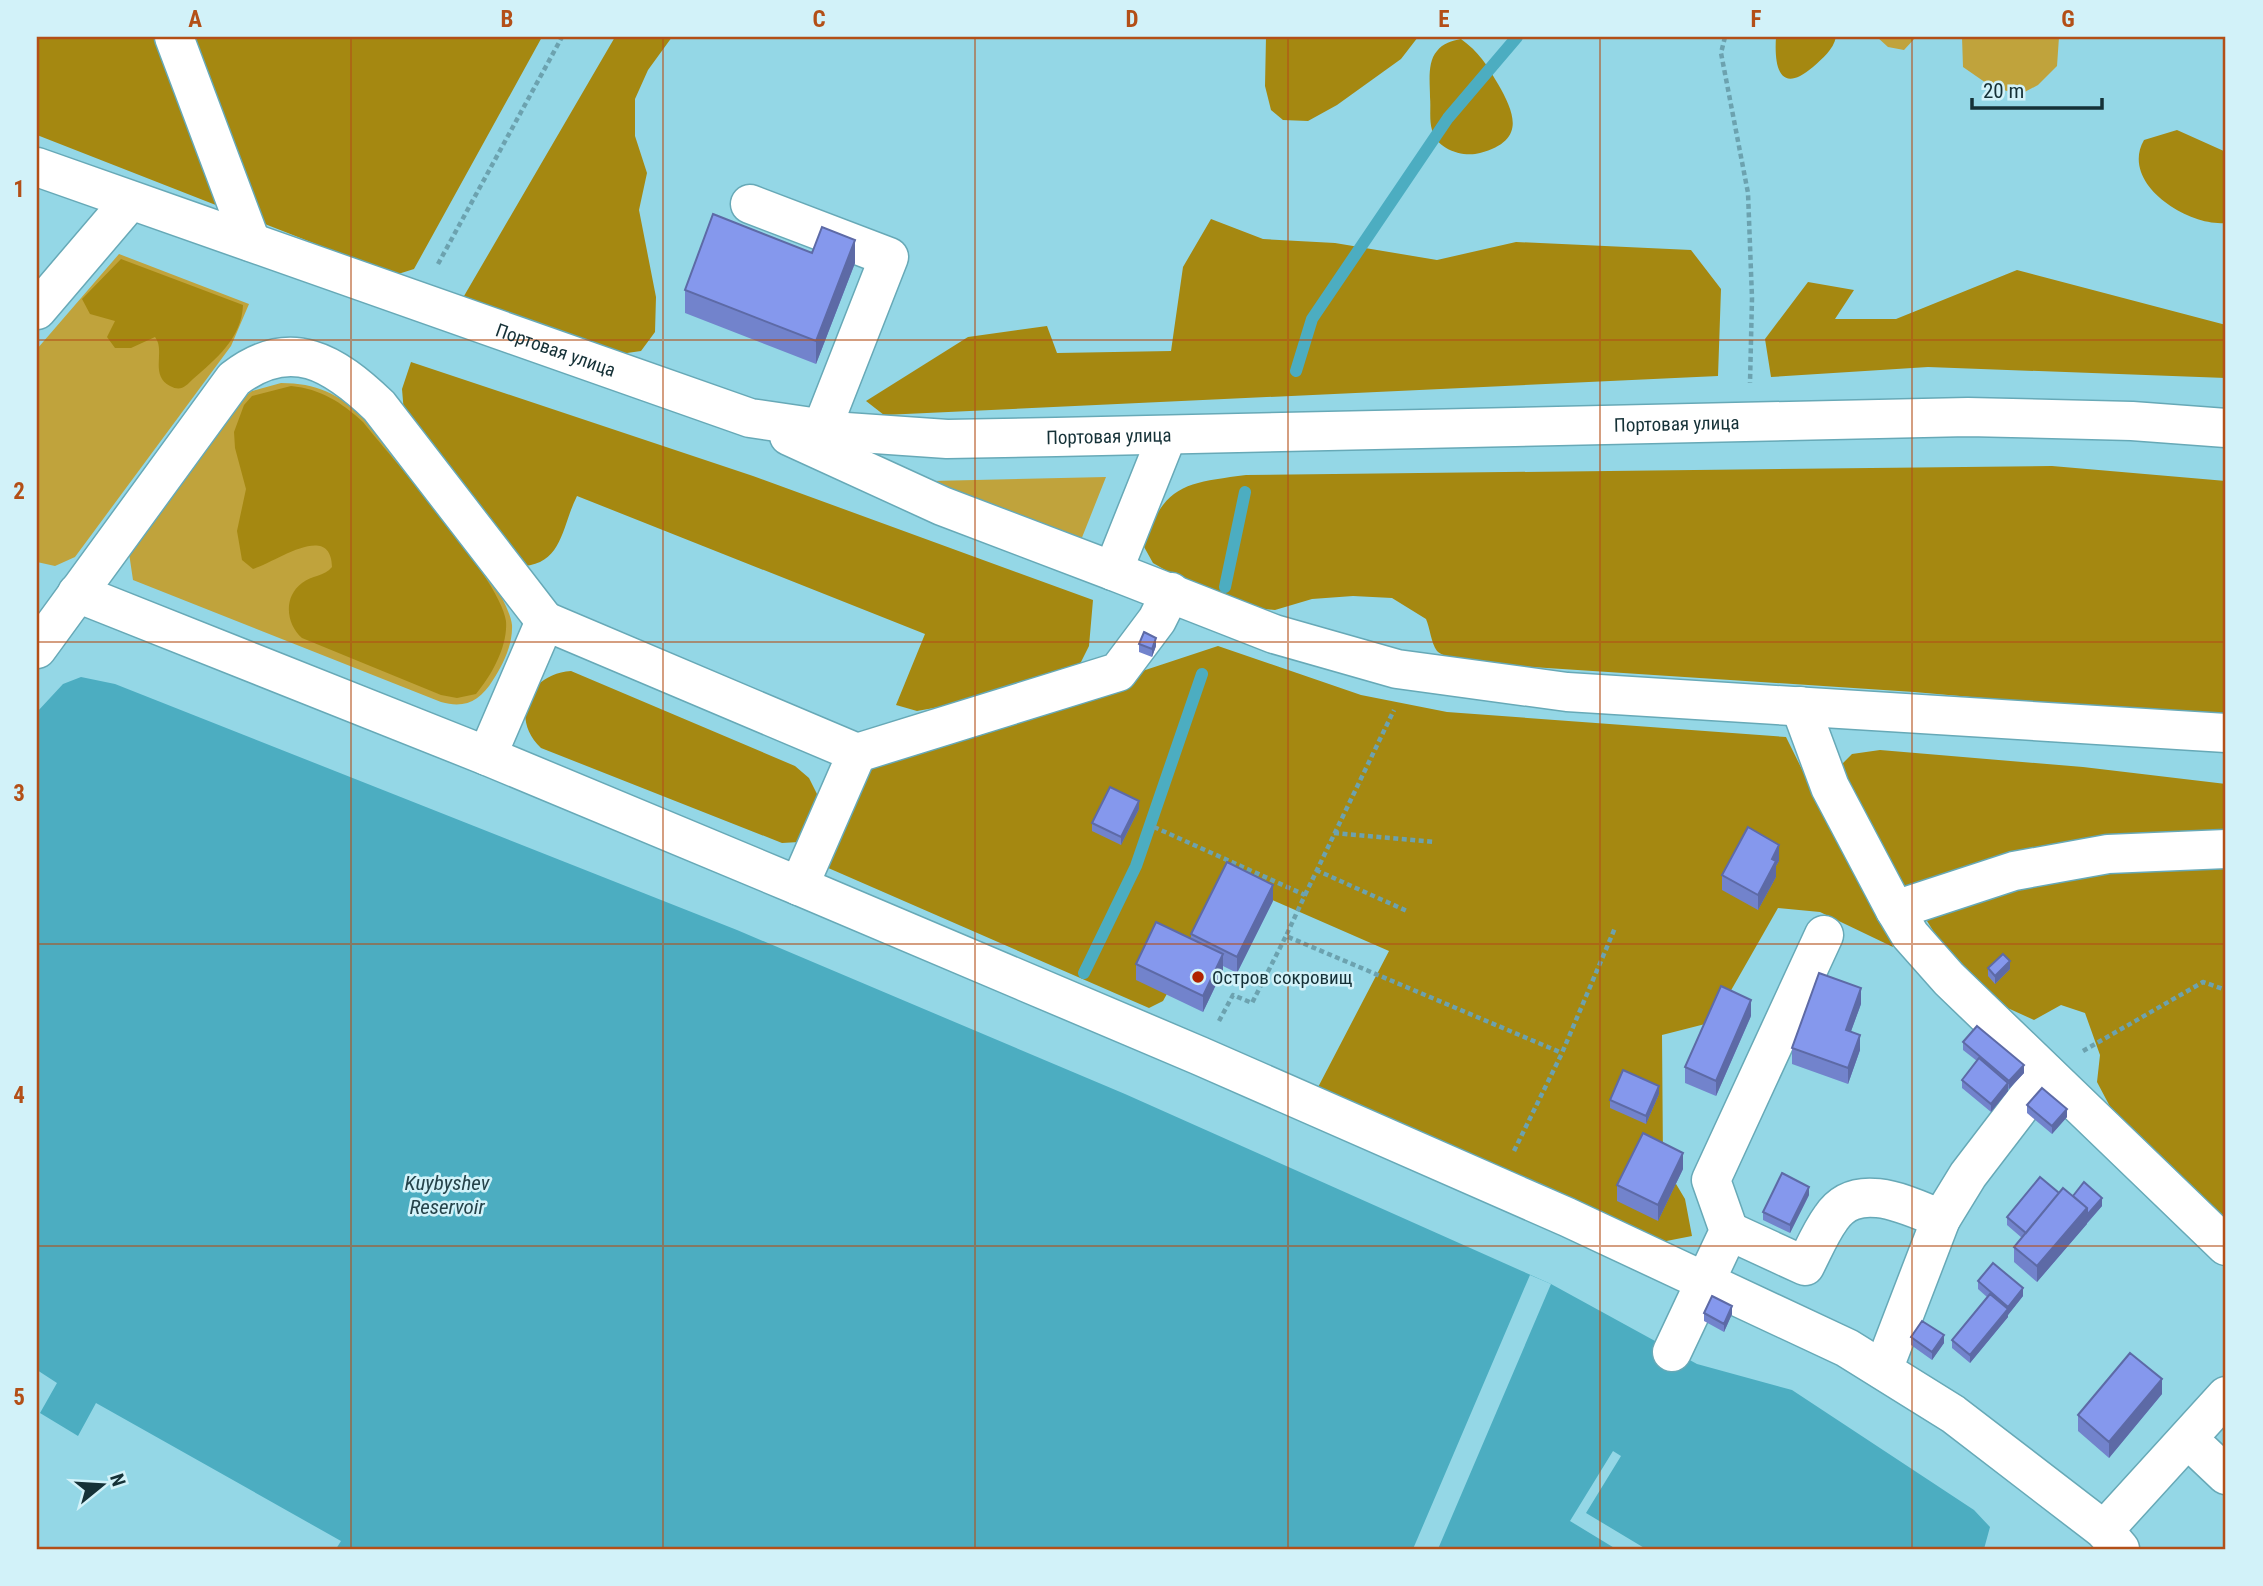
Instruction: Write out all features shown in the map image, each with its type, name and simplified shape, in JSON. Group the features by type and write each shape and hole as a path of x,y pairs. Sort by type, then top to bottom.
{"street":[{"path":"174,37 251,242"},
{"name":"Портовая улица","path":"37,167 750,418 822,428 947,439 1968,417 2132,421 2226,428"},
{"path":"37,310 130,201"},
{"path":"750,204 889,257 822,428"},
{"path":"37,649 234,379 267,359 305,358 330,365 353,381 379,406 545,621 857,752 1118,672 1157,620 1171,592"},
{"path":"750,418 942,506 1171,592 1274,634 1397,669 1567,692 2226,733"},
{"path":"1113,571 1167,436"},
{"path":"77,593 487,757 1200,1056 1497,1187 1847,1348 1953,1414 2112,1540 2188,1439 2226,1396"},
{"path":"487,757 545,621"},
{"path":"1800,706 1830,788 1910,935 1950,979 2226,1246"},
{"path":"799,886 857,752"},
{"path":"1895,910 2014,871 2108,854 2226,849"},
{"path":"1672,1353 1729,1231 1711,1180 1824,935"},
{"path":"1883,1370 1941,1219 1968,1175 2046,1073"},
{"path":"1729,1231 1805,1266 1832,1215 1851,1203 1871,1197 1891,1198 1941,1219"},
{"path":"2188,1439 2226,1475"}],"path":[{"path":"458,227 562,37"},
{"path":"1725,37 1721,53 1748,193 1752,298 1749,422"},
{"path":"1200,1056 1233,995 1252,1003 1389,720"},
{"path":"1154,827 1305,895"},
{"path":"1334,833 1435,842"},
{"path":"1316,870 1407,911"},
{"path":"1497,1187 1562,1054 1615,928"},
{"path":"1286,936 1562,1054"},
{"path":"2046,1073 2203,982 2226,990"}],"shaded area":[{"path":"37,37 542,37 414,269 395,275 37,135"},
{"path":"615,37 672,37 648,70 635,99 635,136 647,173 639,210 656,297 655,332 641,351 613,355 464,296"},
{"path":"1266,37 1418,37 1401,59 1337,105 1308,121 1283,120 1271,110 1265,86"},
{"path":"1776,37 1836,37 1833,46 1813,67 1802,75 1786,78 1781,74 1776,59"},
{"path":"1877,37 1916,37 1904,50 1888,47"},
{"path":"1962,37 2059,37 2057,66 2038,85 2019,95 1989,85 1963,67"},
{"path":"1461,39 1486,65 1504,95 1512,116 1513,126 1504,142 1473,154 1458,153 1444,147 1435,137 1431,122 1432,61 1442,46"},
{"path":"2177,130 2226,152 2226,223 2194,218 2177,210 2149,187 2141,172 2139,156 2144,140"},
{"path":"1211,219 1263,239 1335,243 1437,260 1516,242 1691,250 1721,289 1718,376 884,415 866,401 968,337 1047,326 1057,353 1171,351 1183,267"},
{"path":"119,254 249,304 231,346 75,557 55,566 37,562 37,349"},
{"path":"121,259 243,305 233,338 210,364 183,387 170,386 160,376 159,349 155,337 131,348 115,348 107,337 115,321 90,314 82,299"},
{"path":"2017,270 2226,325 2226,378 1928,367 1771,377 1765,339 1808,282 1854,290 1835,319 1896,319"},
{"path":"411,362 753,476 1093,600 1089,646 1080,664 956,704 917,711 896,705 925,634 577,496 554,550 547,558 524,566 404,413 402,389"},
{"path":"281,383 305,385 336,396 365,418 449,520 506,605 512,625 509,647 488,687 471,702 441,702 133,580 129,553 244,397 252,391"},
{"path":"291,386 312,390 330,398 363,422 444,520 486,578 500,602 506,631 498,660 476,694 457,698 441,695 302,638 290,618 289,603 302,583 332,567 329,554 322,547 301,548 253,569 242,560 237,531 246,489 235,448 234,432 244,405 252,396"},
{"path":"2052,466 2226,481 2226,719 1914,692 1467,661 1448,657 1437,651 1426,619 1392,598 1353,596 1312,599 1275,610 1246,607 1186,582 1153,563 1143,545 1160,509 1181,490 1193,484 1246,475"},
{"path":"1106,477 1081,540 934,486 932,481"},
{"path":"1218,646 1361,695 1447,712 1786,737 1831,828 1884,917 1893,947 1820,912 1778,908 1713,1022 1662,1035 1663,1162 1685,1199 1692,1236 1651,1244 1315,1093 1389,951 1229,881 1163,1001 1149,1008 826,867 870,761"},
{"path":"571,671 795,766 809,778 818,796 799,842 782,843 541,748 531,736 526,723 528,699 544,680"},
{"path":"1880,750 2083,767 2226,784 2226,1230 2134,1152 2097,1082 2100,1055 2085,1013 2061,1005 2034,1020 2001,1005 1937,937 1912,897 1891,875 1849,798 1841,765 1852,754"}],"water":[{"name":"Kuybyshev Reservoir","path":"81,677 115,684 737,930 1125,1094 1551,1284 1697,1364 1792,1390 1974,1510 1990,1527 1984,1549 336,1549 341,1541 96,1403 78,1436 40,1413 57,1383 37,1370 37,712 63,684"}],"pier":[{"path":"1530,1275 1551,1284 1438,1549 1413,1549"},
{"path":"1613,1451 1621,1456 1586,1513 1646,1549 1616,1549 1570,1521"}],"building":[{"path":"713,214 812,253 822,227 855,240 816,341 685,290"},
{"path":"1144,632 1156,638 1152,649 1139,644"},
{"path":"1110,787 1139,801 1121,837 1092,823"},
{"path":"1748,827 1779,845 1772,859 1776,861 1758,895 1722,875"},
{"path":"1227,862 1273,885 1237,957 1191,934"},
{"path":"1156,922 1223,954 1203,996 1136,964"},
{"path":"2003,954 2010,961 1995,976 1988,968"},
{"path":"1819,973 1861,988 1846,1030 1860,1035 1848,1068 1792,1048"},
{"path":"1721,986 1751,1000 1716,1081 1685,1067"},
{"path":"1977,1026 2024,1065 2009,1081 1963,1042"},
{"path":"1979,1058 2008,1083 1991,1104 1962,1080"},
{"path":"1623,1070 1659,1086 1646,1116 1610,1100"},
{"path":"2042,1088 2067,1109 2052,1126 2027,1105"},
{"path":"1643,1133 1683,1153 1658,1205 1617,1185"},
{"path":"1782,1173 1809,1187 1790,1225 1763,1212"},
{"path":"2040,1177 2059,1193 2026,1233 2007,1217"},
{"path":"2084,1182 2102,1198 2087,1215 2087,1208 2073,1196"},
{"path":"2063,1188 2087,1208 2037,1266 2014,1247"},
{"path":"1993,1263 2023,1288 2008,1307 1978,1281"},
{"path":"1990,1294 2008,1309 1970,1355 1952,1340"},
{"path":"1712,1296 1732,1306 1724,1324 1704,1313"},
{"path":"1922,1321 1944,1335 1932,1352 1911,1337"},
{"path":"2130,1353 2162,1379 2109,1442 2078,1415"}],"waterway":[{"path":"1296,371 1312,319 1448,118 1517,37"},
{"path":"1225,587 1245,492"},
{"path":"1084,973 1136,866 1202,674"}],"place":[{"name":"Остров сокровищ","path":"1198,977"}]}
